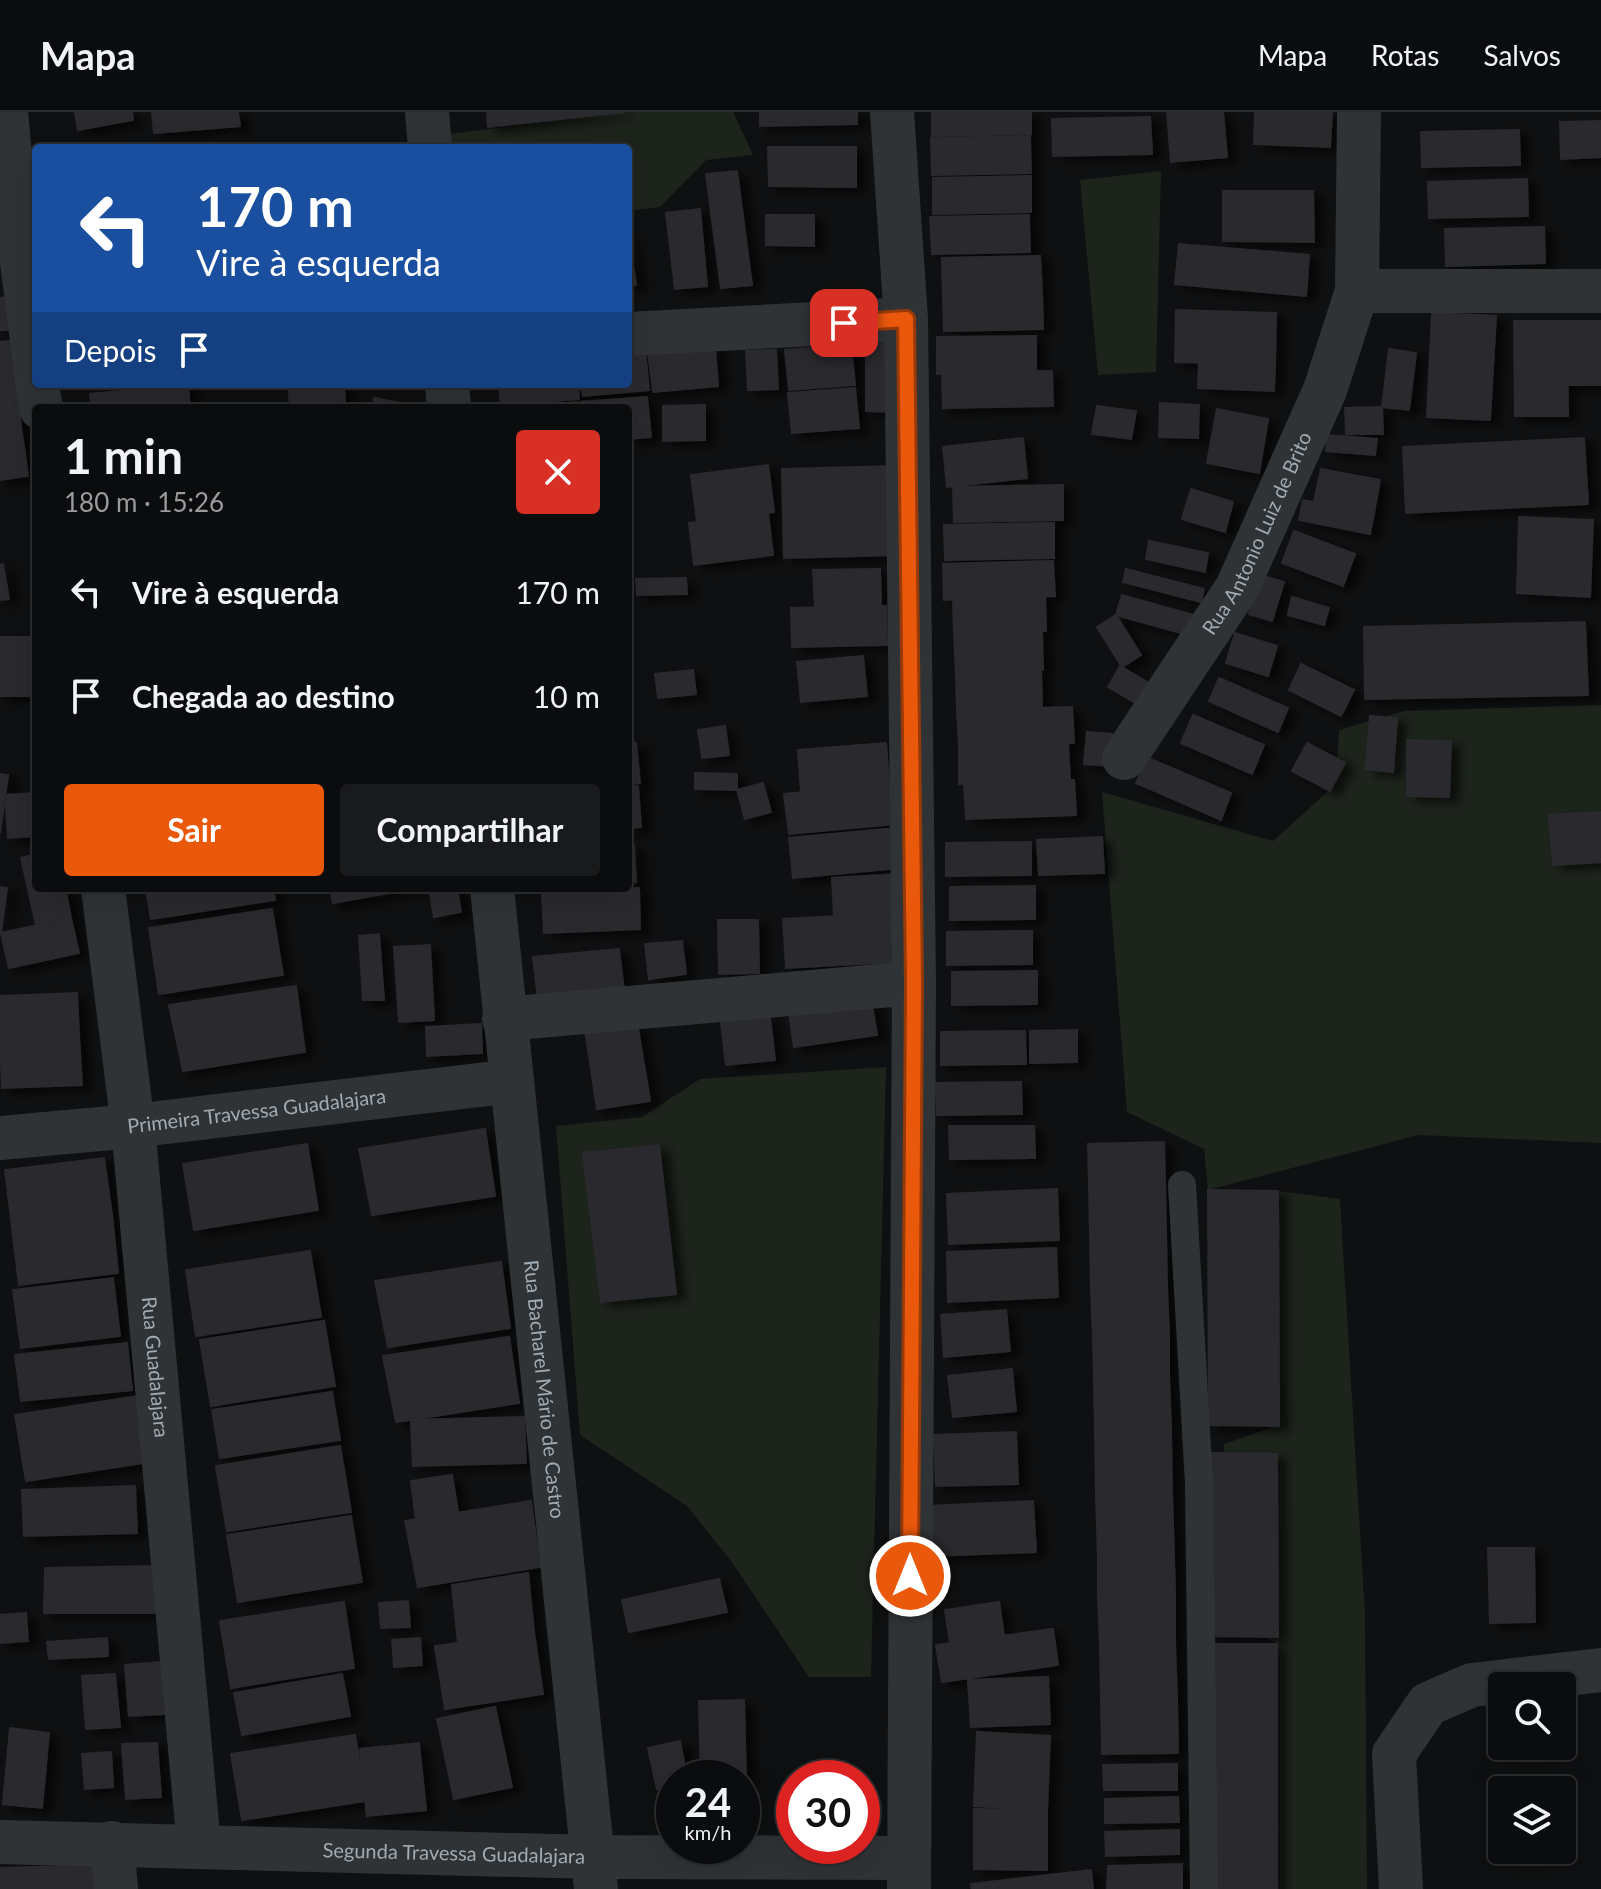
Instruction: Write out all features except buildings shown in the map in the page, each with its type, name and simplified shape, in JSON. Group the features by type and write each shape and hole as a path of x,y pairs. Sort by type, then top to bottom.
{"street":[{"path":"6,112 32,336"},
{"path":"427,112 430,144"},
{"path":"892,112 906,319 914,983 908,1873"},
{"name":"Rua Antonio Luiz de Brito","path":"1124,758 1237,588 1325,390 1357,291 1359,112"},
{"path":"1357,291 1601,291"},
{"path":"632,334 906,319"},
{"name":"Rua Guadalajara","path":"104,892 133,1126 199,1846"},
{"name":"Rua Bacharel Mário de Castro","path":"492,892 594,1873"},
{"path":"504,1019 914,983"},
{"name":"Primeira Travessa Guadalajara","path":"0,1138 133,1126 512,1081"},
{"path":"1401,1889 1394,1754 1428,1704 1472,1685 1601,1670"},
{"name":"Segunda Travessa Guadalajara","path":"0,1842 199,1846 594,1873 908,1873"},
{"path":"112,1843 116,1889"}],"lane":[{"path":"1182,1185 1199,1483 1204,1889"}],"shaded area":[{"path":"629,112 733,112 753,155 706,160 660,207 632,210 632,144 453,144 447,134"},
{"path":"1161,171 1156,372 1098,375 1080,180"},
{"path":"1601,705 1601,1143 1419,1135 1208,1190 1204,1149 1127,1112 1102,792 1273,841 1336,784 1339,730 1404,711"},
{"path":"886,1067 871,1677 809,1677 731,1561 687,1506 580,1435 556,1126 642,1117 700,1079"},
{"path":"1278,1191 1340,1199 1365,1615 1367,1889 1277,1889 1277,1644 1223,1612 1224,1444 1279,1425"}],"route":[{"path":"844,323 906,319 914,983 910,1576"}]}
